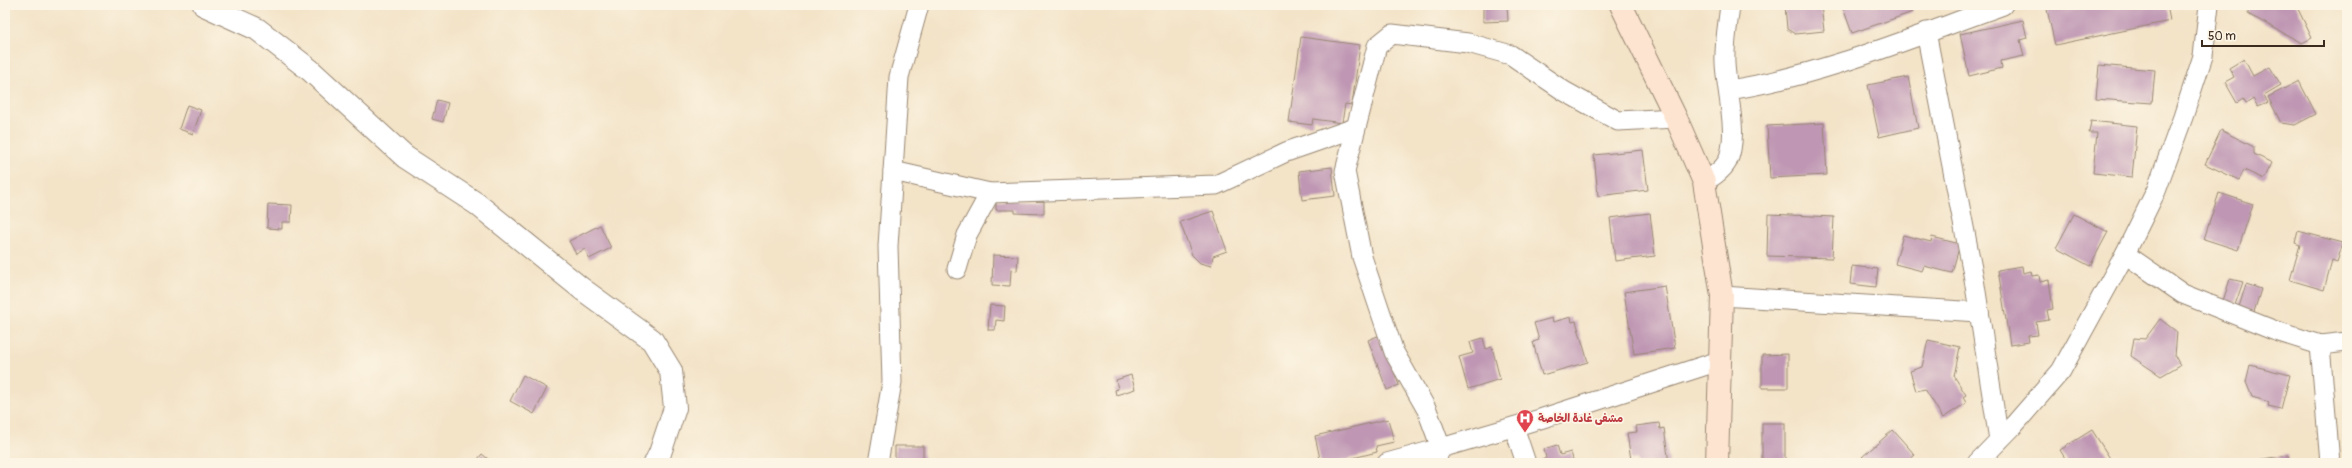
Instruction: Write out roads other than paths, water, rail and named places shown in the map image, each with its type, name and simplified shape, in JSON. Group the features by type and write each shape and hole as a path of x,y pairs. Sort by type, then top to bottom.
{"main road":[{"path":"1621,5 1676,118 1704,182 1722,296 1717,463"}],"street":[{"path":"204,5 258,29 310,70 405,157 477,204 582,289 652,340 672,371 675,408 660,453 655,463"},
{"path":"878,463 892,382 888,246 899,78 920,5"},
{"path":"1704,182 1715,175 1726,164 1732,150 1729,90 1725,63 1730,5"},
{"path":"1729,90 1767,84 1867,55 1926,32 2003,5"},
{"path":"1976,463 1999,440 2061,370 2125,254 2156,191 2184,116 2203,56 2209,5"},
{"path":"1926,32 1979,312 1999,440"},
{"path":"1438,455 1426,410 1394,352 1362,257 1344,171 1377,46 1392,34 1468,43 1511,55 1564,91 1618,121 1676,118"},
{"path":"892,171 990,193 1216,185 1286,152 1356,128"},
{"path":"957,269 966,235 990,193"},
{"path":"2125,254 2183,294 2273,330 2320,345 2347,342"},
{"path":"1722,296 1979,312"},
{"path":"2320,345 2330,463"},
{"path":"1387,463 1438,455 1514,427 1719,361"},
{"path":"1514,427 1526,463"}],"place":[{"name":"مشفى غادة الخاصة","path":"1525,433"}]}
